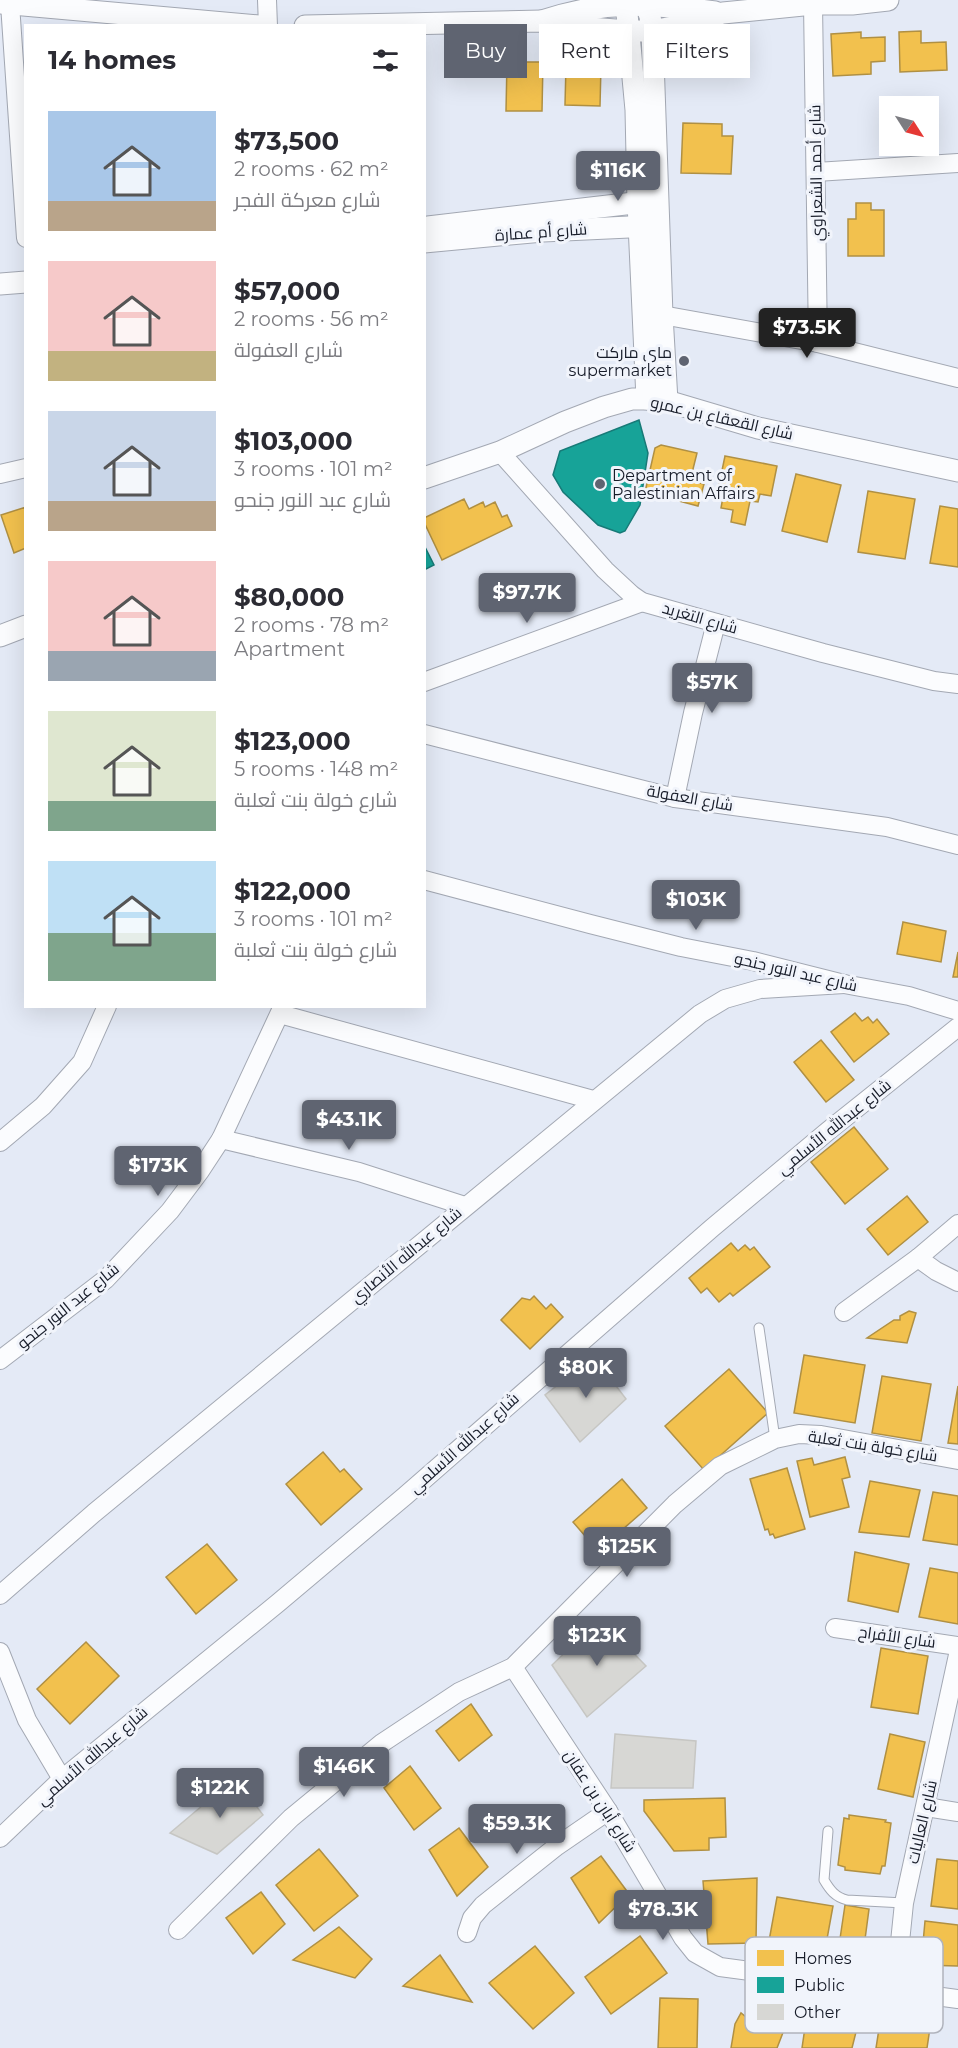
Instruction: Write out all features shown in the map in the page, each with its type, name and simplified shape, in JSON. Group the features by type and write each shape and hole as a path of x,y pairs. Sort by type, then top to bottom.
{"street":[{"path":"267,0 268,24"},
{"path":"686,24 723,13 784,4 852,4 888,0"},
{"path":"542,21 573,10 635,1 723,13"},
{"path":"635,1 650,16 651,24"},
{"path":"630,24 635,1"},
{"path":"24,216 5,4 236,24"},
{"name":"شارع أحمد الشعراوي","path":"813,4 818,343"},
{"path":"399,24 542,21 554,24"},
{"path":"632,65 648,202"},
{"path":"651,78 648,202 657,400"},
{"path":"816,172 958,163"},
{"name":"شارع أم عمارة","path":"426,241 454,231 648,202"},
{"path":"649,226 662,315 657,400"},
{"name":"شارع أم عمارة","path":"426,227 454,231 543,231 649,226"},
{"path":"0,285 24,282"},
{"path":"662,315 818,343 958,378"},
{"name":"شارع القعقاع بن عمرو","path":"426,477 500,452 565,422 632,399 657,400 758,428 958,471"},
{"name":"شارع التغريد","path":"500,452 605,570 642,602 824,653 934,681 958,684"},
{"path":"0,474 24,468"},
{"path":"426,681 642,602"},
{"path":"675,798 693,713 716,623"},
{"path":"0,636 24,627"},
{"name":"شارع العفولة","path":"426,735 675,798 887,827 958,845"},
{"name":"شارع عبد النور جنحو","path":"426,881 681,947 753,961 844,984 909,996 958,1011"},
{"name":"شارع عبدالله الأنصاري","path":"0,1595 102,1506 700,1014 725,999 760,989 844,984"},
{"path":"0,1142 43,1106 82,1062 106,1008"},
{"path":"282,1010 593,1100"},
{"name":"شارع عبد النور جنحو","path":"0,1360 106,1279 143,1242 200,1172 220,1139 282,1010"},
{"name":"شارع عبدالله الأسلمي","path":"0,1838 62,1779 396,1504 721,1220 958,1027"},
{"path":"220,1139 359,1172 465,1206"},
{"path":"844,1312 918,1258 958,1224"},
{"path":"918,1258 936,1271 958,1281"},
{"name":"شارع خولة بنت ثعلبة","path":"178,1930 291,1818 382,1743 459,1692 513,1667 675,1504 720,1466 775,1439 799,1434 822,1435 958,1460"},
{"name":"شارع الأفراح","path":"835,1628 958,1646"},
{"path":"0,1652 27,1720 62,1779"},
{"name":"شارع العاليات","path":"901,1937 904,1903 958,1655"},
{"name":"شارع أبان بن عفان","path":"513,1667 608,1811 683,1938 695,1953 710,1962 720,1967 745,1971"},
{"path":"926,1807 958,1812"},
{"path":"466,1933 472,1918 483,1905 557,1846 608,1811"},
{"name":"شارع أبان بن عفان","path":"943,1997 958,1999"}],"lane":[{"path":"759,1328 775,1439"},
{"path":"828,1831 824,1880 833,1894 847,1900 904,1903"}],"building: Homes":[{"path":"921,31 921,43 946,42 947,70 900,72 899,32"},
{"path":"861,32 861,38 885,37 885,61 871,62 871,74 833,76 831,34"},
{"path":"527,62 539,62 539,78 543,78 542,111 506,111 507,78 527,78"},
{"path":"566,78 601,78 600,106 565,105"},
{"path":"683,123 722,124 722,136 733,136 731,174 681,173"},
{"path":"856,203 871,203 871,210 884,210 884,256 848,256 848,219 856,219"},
{"path":"661,445 697,453 690,481 704,484 698,506 645,492 655,448"},
{"path":"725,456 777,466 771,496 760,494 758,502 750,501 745,525 731,522 733,510 721,508 725,486 719,485"},
{"path":"796,474 841,485 827,542 782,531"},
{"path":"868,491 915,499 905,559 858,552"},
{"path":"464,499 469,509 483,502 485,507 495,502 502,517 507,515 512,526 442,560 426,526 426,517"},
{"path":"940,506 958,509 958,567 930,563"},
{"path":"24,508 24,549 14,553 1,515"},
{"path":"903,922 946,931 941,962 897,954"},
{"path":"958,952 958,977 953,977"},
{"path":"855,1013 862,1021 868,1017 873,1023 877,1019 889,1034 854,1062 831,1032"},
{"path":"821,1040 854,1080 826,1102 794,1062"},
{"path":"854,1127 888,1169 845,1204 811,1162"},
{"path":"907,1196 928,1222 888,1255 867,1229"},
{"path":"731,1243 738,1251 745,1245 750,1250 754,1247 770,1267 733,1296 730,1293 719,1302 707,1288 701,1293 689,1278"},
{"path":"534,1296 546,1309 551,1304 563,1317 530,1349 501,1320 522,1298 530,1300"},
{"path":"909,1311 916,1313 907,1343 867,1338 894,1320 900,1320 900,1316"},
{"path":"804,1355 865,1365 855,1423 794,1413"},
{"path":"729,1369 768,1413 704,1470 665,1426"},
{"path":"882,1376 931,1384 921,1441 872,1433"},
{"path":"958,1386 958,1444 948,1443"},
{"path":"323,1452 340,1472 344,1469 362,1489 321,1525 286,1484"},
{"path":"845,1457 850,1477 842,1479 849,1507 810,1517 797,1461 812,1458 814,1465"},
{"path":"787,1468 805,1529 775,1538 773,1534 770,1535 768,1529 765,1530 750,1479"},
{"path":"622,1479 647,1508 598,1551 573,1522"},
{"path":"870,1481 920,1490 909,1537 859,1532"},
{"path":"933,1492 958,1496 958,1545 923,1540"},
{"path":"207,1544 237,1580 196,1614 166,1577"},
{"path":"855,1552 909,1564 898,1612 848,1601"},
{"path":"930,1568 958,1573 958,1624 919,1617"},
{"path":"86,1642 119,1676 70,1724 37,1689"},
{"path":"881,1648 928,1656 918,1714 871,1707"},
{"path":"471,1704 492,1735 459,1761 436,1731"},
{"path":"890,1734 925,1742 913,1797 878,1789"},
{"path":"410,1766 441,1808 414,1830 384,1788"},
{"path":"725,1798 726,1837 709,1838 709,1850 674,1851 644,1811 644,1800"},
{"path":"849,1815 886,1820 885,1822 891,1823 885,1866 882,1866 880,1874 845,1870 845,1867 838,1865 844,1818 849,1819"},
{"path":"459,1828 488,1867 457,1896 429,1850"},
{"path":"319,1849 358,1896 314,1931 276,1885"},
{"path":"601,1856 629,1894 599,1923 571,1878"},
{"path":"937,1859 958,1861 958,1909 931,1906"},
{"path":"757,1878 756,1937 745,1937 745,1943 708,1944 703,1881"},
{"path":"261,1892 285,1924 253,1954 226,1918"},
{"path":"777,1897 833,1906 827,1937 770,1937"},
{"path":"845,1905 869,1909 865,1937 840,1937"},
{"path":"925,1921 958,1925 958,1966 943,1966 943,1937 924,1937"},
{"path":"339,1927 372,1959 355,1978 293,1960"},
{"path":"640,1936 667,1973 611,2014 585,1977"},
{"path":"535,1946 574,1993 533,2029 489,1983"},
{"path":"440,1955 472,2002 403,1986"},
{"path":"660,1998 698,1999 697,2048 658,2048"},
{"path":"741,2013 745,2016 745,2033 783,2033 777,2048 731,2048 735,2024"},
{"path":"804,2033 856,2033 852,2048 802,2048"},
{"path":"878,2033 929,2033 927,2048 876,2048"}],"building: Public":[{"name":"Department of Palestinian Affairs","path":"639,420 648,453 640,505 625,531 620,533 598,525 563,492 553,475 560,451"},
{"path":"426,549 434,565 426,569"}],"building: Other":[{"path":"594,1357 626,1399 580,1442 545,1395"},
{"path":"600,1619 646,1666 587,1717 552,1665"},
{"path":"615,1734 696,1741 693,1788 611,1788"},
{"path":"235,1778 263,1815 217,1854 170,1833"}],"place":[{"name":"ماي ماركت supermarket","path":"684,361"},
{"name":"Department of Palestinian Affairs","path":"600,484"}]}
